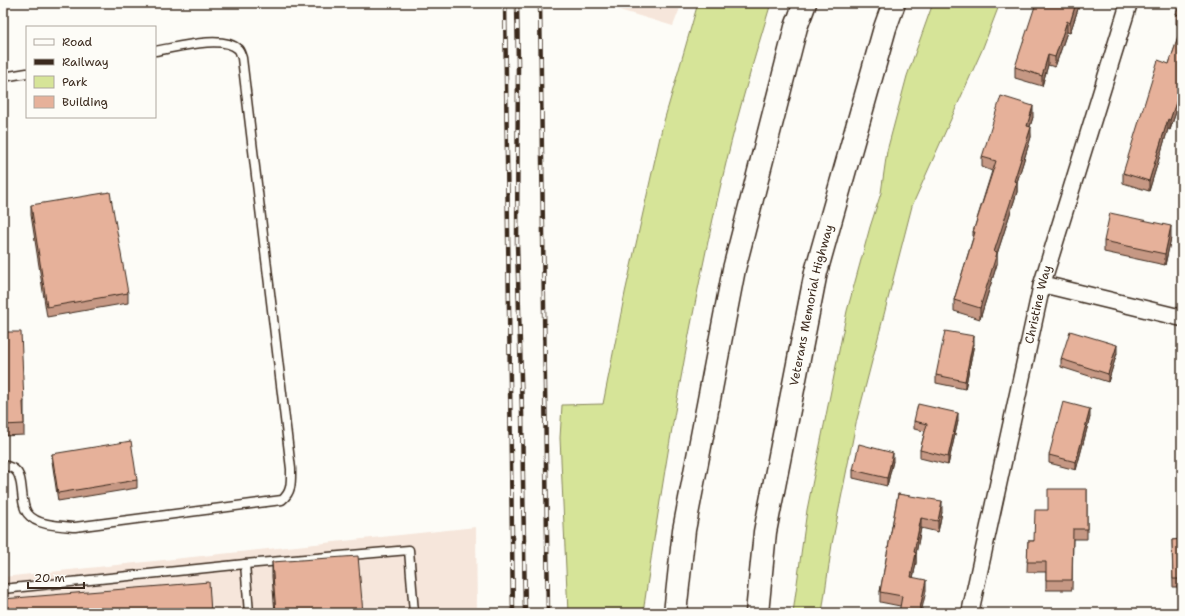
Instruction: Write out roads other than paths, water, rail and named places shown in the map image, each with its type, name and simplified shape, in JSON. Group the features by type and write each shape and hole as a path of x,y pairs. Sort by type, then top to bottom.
{"highway":[{"path":"676,613 684,530 734,269 796,28 804,3"},
{"name":"Veterans Memorial Highway","path":"757,613 765,532 816,272 885,28 894,3"},
{"path":"885,28 898,3"}],"street":[{"name":"Christine Way","path":"970,613 1042,284 1130,3"},
{"path":"1042,284 1182,318"}],"lane":[{"path":"3,465 14,469 18,474 24,508 28,515 36,520 54,526 76,527 259,504 282,500 288,495 291,486 291,470 242,58 238,49 226,43 212,42 156,51"},
{"path":"3,77 26,73"},
{"path":"3,589 245,564 409,550 414,613"},
{"path":"245,564 249,613"}],"railway":[{"path":"505,3 513,613"},
{"path":"517,3 517,243 522,412 525,613"},
{"path":"540,3 548,613"}]}
